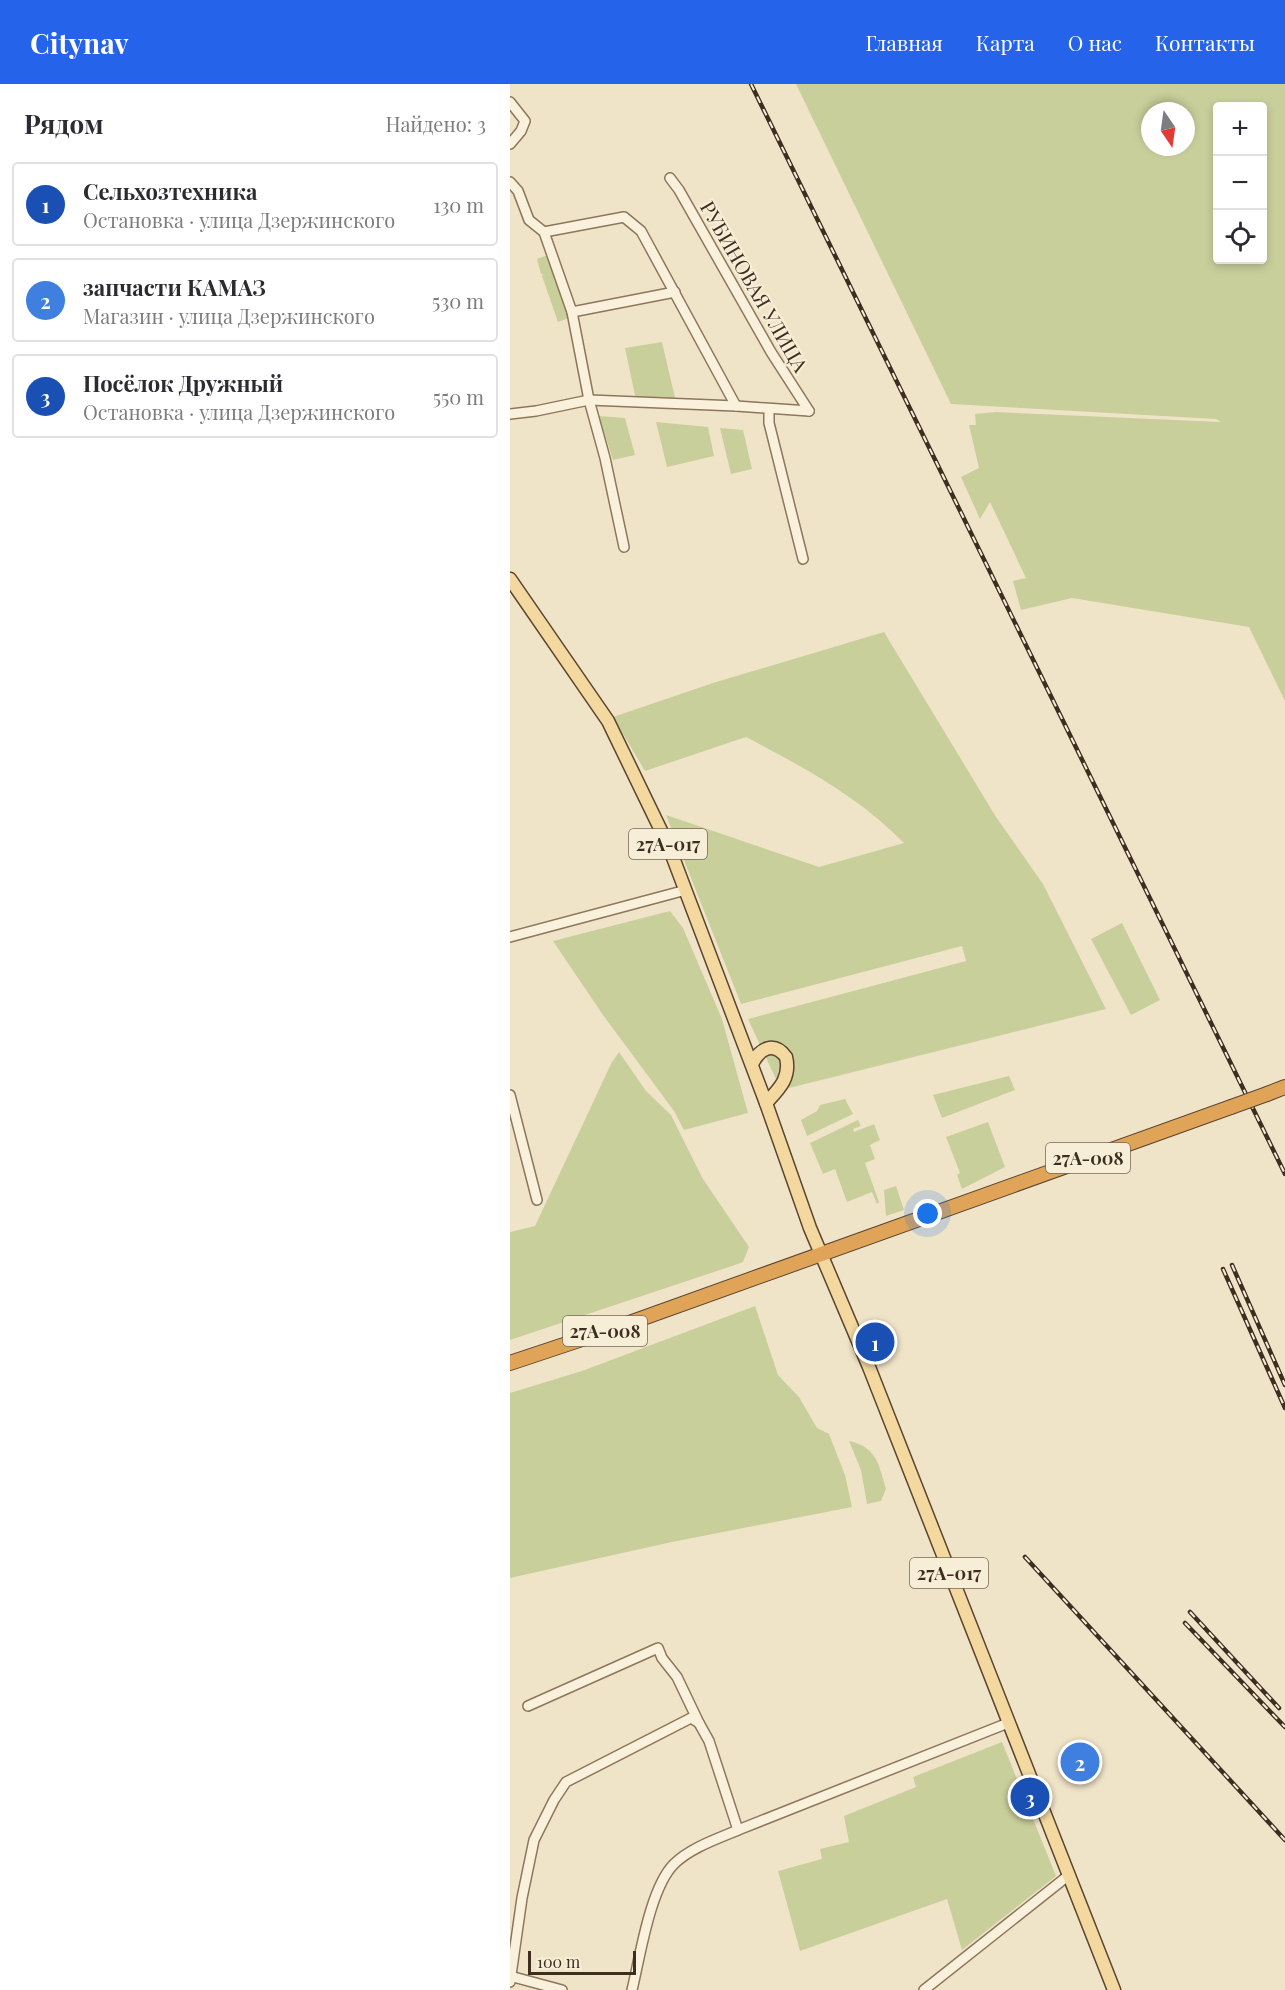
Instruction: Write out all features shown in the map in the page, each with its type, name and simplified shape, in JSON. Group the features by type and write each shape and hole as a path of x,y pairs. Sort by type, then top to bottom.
{"highway":[{"name":"27А-008","path":"510,1363 618,1327 1285,1087"}],"main road":[{"name":"27А-017","path":"510,579 608,721 669,847 752,1064 810,1228 870,1367 1114,1990"},
{"path":"752,1064 760,1051 768,1048 777,1049 786,1058 786,1076 782,1086 766,1103"}],"street":[{"path":"510,102 525,121 521,131 510,144"},
{"name":"РУБИНОВАЯ УЛИЦА","path":"670,178 771,352 809,411 769,409"},
{"path":"510,182 518,191 529,220 544,232 572,312 589,400 605,458 624,547"},
{"path":"544,232 624,217 641,231 736,406"},
{"path":"572,312 675,292"},
{"path":"510,414 589,400 769,409 769,423 803,559"},
{"path":"510,937 686,891"},
{"path":"511,1100 537,1200"},
{"path":"528,1706 658,1648 662,1658 677,1677 709,1741 738,1830"},
{"path":"562,1990 511,1978 522,1898 534,1840 554,1800 566,1782 609,1759 683,1720 691,1718 699,1723"},
{"path":"633,1990 662,1879 674,1863 702,1846 738,1830 1008,1723"},
{"path":"924,1990 1069,1875"}],"green space":[{"path":"796,84 1285,84 1285,701 1249,627 1072,598 1021,610 1013,581 1026,578 990,502 980,519 961,477 979,468 969,425 976,425 975,414 996,412 1221,422 1216,419 951,404"},
{"path":"548,255 569,318 558,322 537,259"},
{"path":"662,342 676,402 636,400 625,348"},
{"path":"599,416 625,418 635,455 613,460"},
{"path":"656,422 708,427 714,456 667,467"},
{"path":"720,428 743,430 752,469 731,474"},
{"path":"884,632 996,817 1043,884 1106,1009 781,1090 748,1019 966,961 962,946 741,1004 666,815 819,867 904,843 849,797 809,771 746,737 645,771 613,717 713,683"},
{"path":"670,911 683,928 722,1019 748,1113 684,1130 674,1111 603,1015 553,941"},
{"path":"1122,923 1160,1000 1131,1015 1091,939"},
{"path":"619,1052 646,1091 671,1115 703,1179 749,1247 743,1262 510,1340 510,1232 535,1226 612,1062"},
{"path":"1009,1076 1015,1090 942,1118 933,1095"},
{"path":"845,1099 853,1114 807,1136 801,1120 817,1111 820,1105"},
{"path":"858,1120 861,1126 853,1129 854,1132 874,1124 880,1140 870,1145 875,1159 865,1163 879,1202 877,1204 872,1192 847,1202 835,1169 823,1174 810,1143"},
{"path":"988,1122 1005,1167 962,1189 957,1175 960,1173 946,1137"},
{"path":"896,1186 904,1210 886,1216 884,1190"},
{"path":"755,1306 778,1375 799,1397 817,1428 829,1434 845,1475 852,1507 672,1542 510,1578 510,1393 582,1371"},
{"path":"849,1441 866,1448 875,1458 886,1489 881,1501 867,1504 861,1470"},
{"path":"1002,1742 1056,1876 962,1950 947,1899 800,1951 778,1871 822,1859 820,1849 849,1842 844,1816 916,1787 913,1777"}],"railway":[{"path":"751,84 1285,1174"},
{"path":"1232,1265 1285,1385"},
{"path":"1223,1269 1285,1408"},
{"path":"1025,1557 1285,1840"},
{"path":"1190,1612 1279,1708"},
{"path":"1185,1623 1285,1727"}],"place":[{"name":"Сельхозтехника","path":"875,1342"},
{"name":"запчасти КАМАЗ","path":"1080,1762"},
{"name":"Посёлок Дружный","path":"1030,1797"}]}
